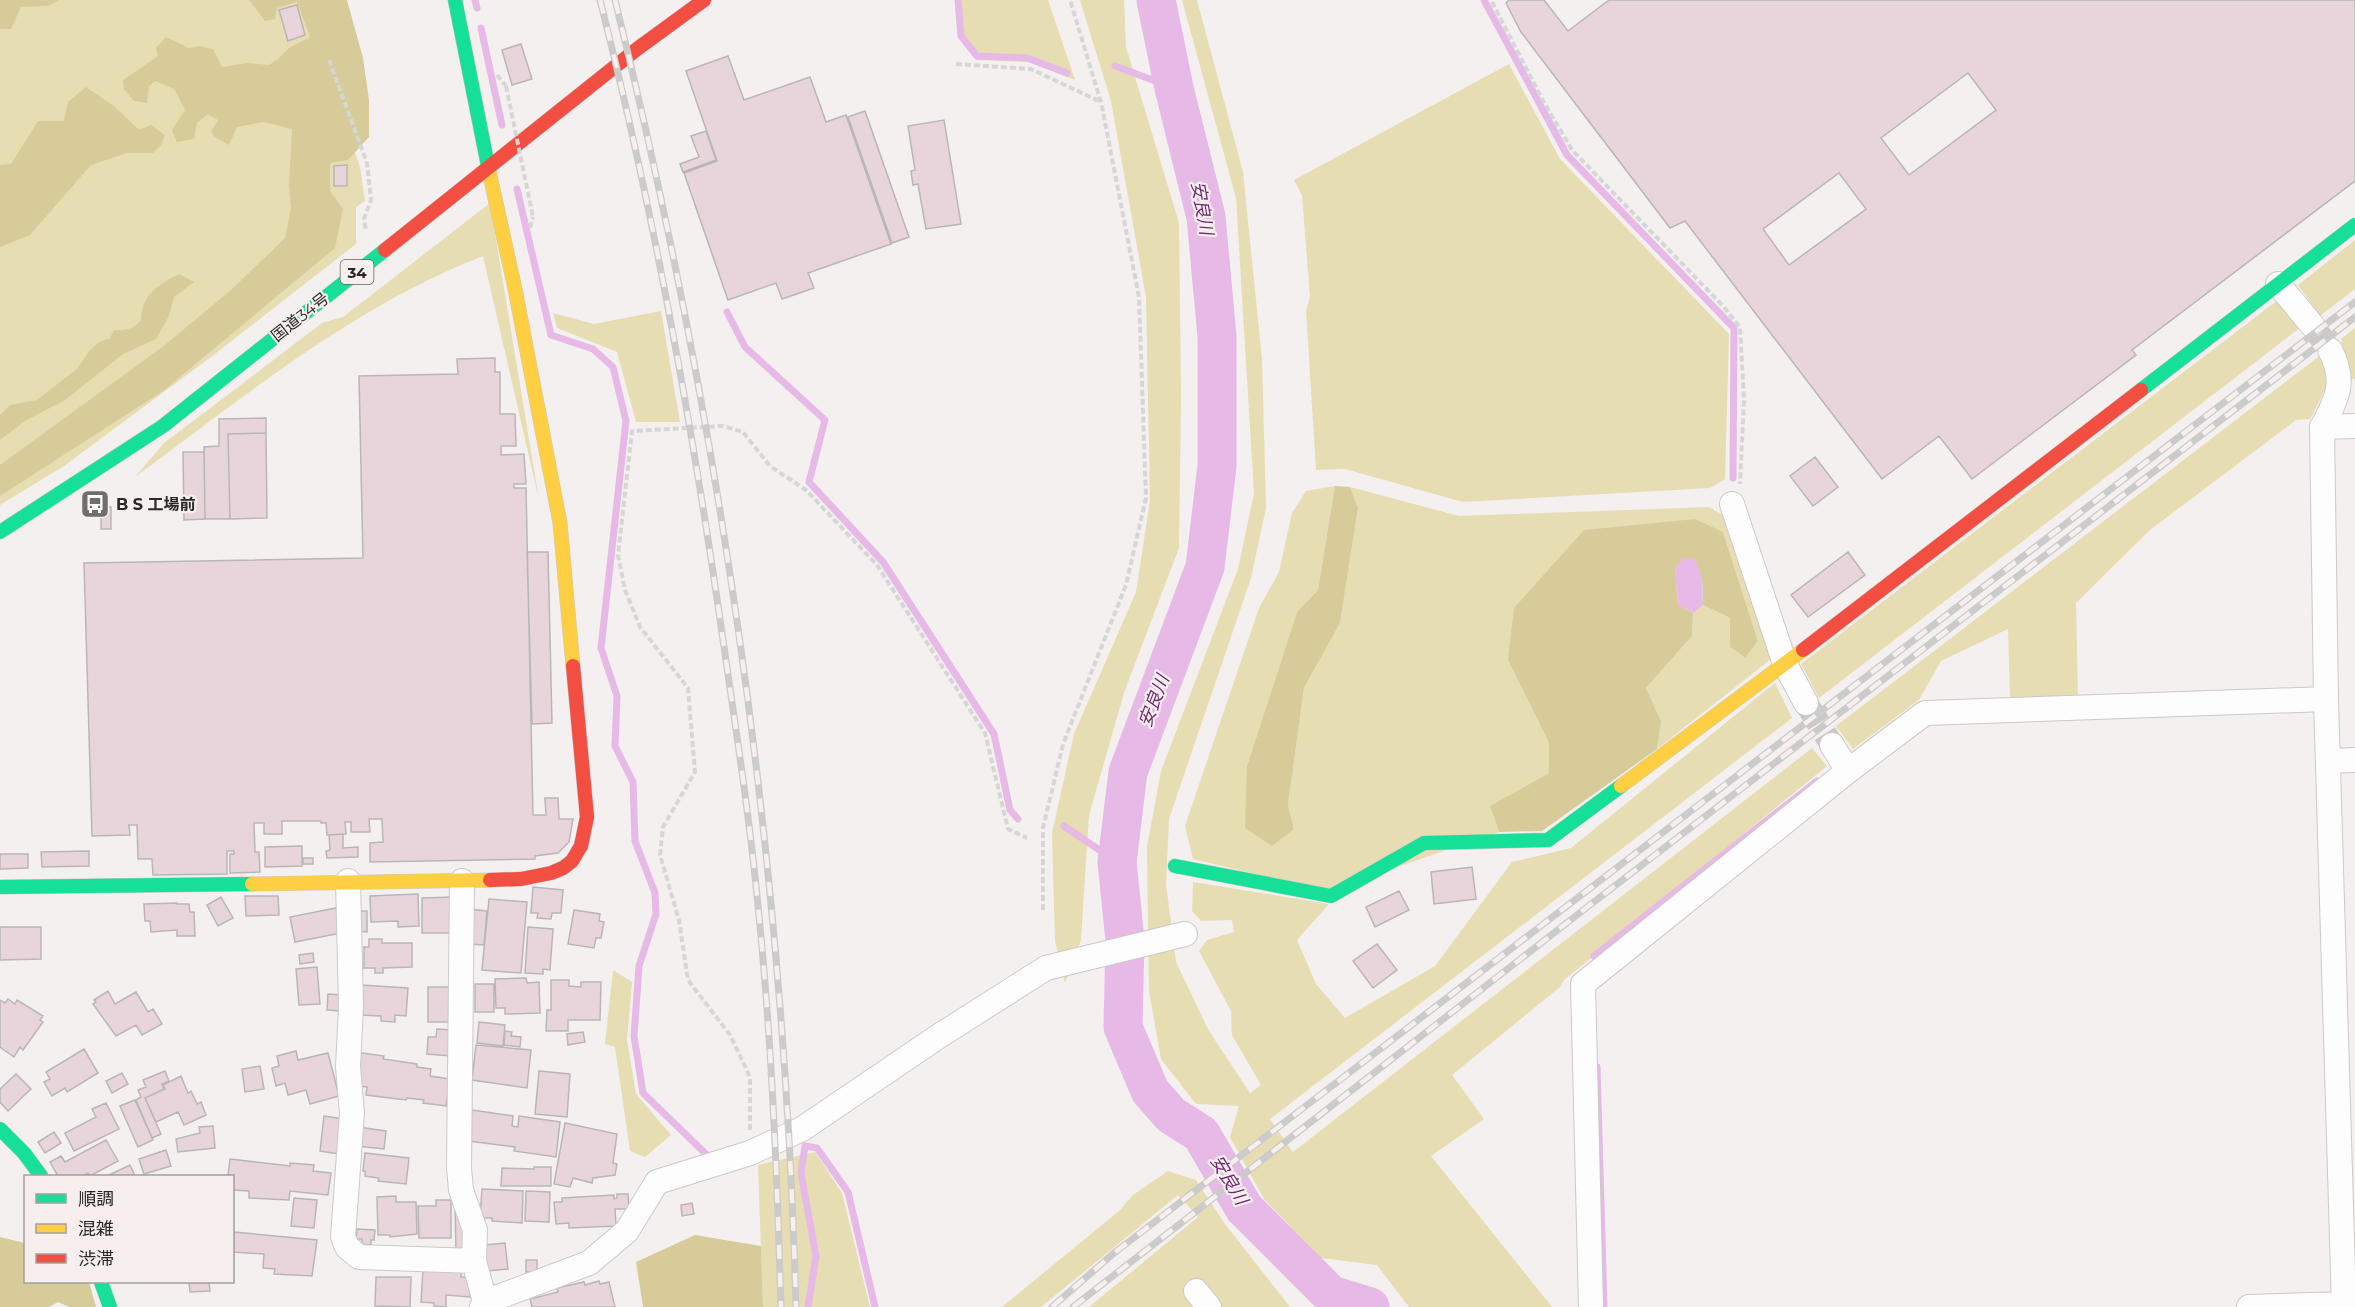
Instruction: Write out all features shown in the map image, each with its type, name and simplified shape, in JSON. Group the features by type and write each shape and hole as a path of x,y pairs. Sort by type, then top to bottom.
{"main road":[{"path":"0,886 462,881 533,877 559,871 572,862 583,841 587,817 560,523 515,289 488,168 455,0"},
{"name":"国道34号","path":"0,532 163,426 637,49 704,0"},
{"path":"1175,866 1331,896 1424,843 1548,840 1785,664 2355,225"},
{"path":"0,1129 24,1153 40,1175"},
{"path":"102,1283 110,1307"}],"street":[{"path":"2278,284 2312,326"},
{"path":"2249,1307 2344,1305 2326,699 2322,427 2334,406 2339,383 2338,366 2330,350"},
{"path":"2322,427 2355,426"},
{"path":"1732,504 1785,664 1806,703"},
{"path":"1592,1307 1583,984 1848,771 1924,713 2326,699"},
{"path":"1832,745 1848,771"},
{"path":"2328,761 2355,760"},
{"path":"348,881 351,1007 348,1067 351,1113 343,1237 347,1247 359,1257 474,1262"},
{"path":"462,881 459,1168 461,1190 475,1230 474,1262 484,1305 589,1263 627,1231 657,1182 750,1153 802,1130 939,1036 1046,968 1179,935"}],"path":[{"path":"1043,910 1043,828 1063,744 1126,585 1146,498 1139,297 1101,102 1070,0"},
{"path":"1492,2 1543,101 1572,150 1715,297 1740,327 1744,400 1740,483 1732,504"},
{"path":"329,60 367,163 371,200 364,219 367,239 379,254"},
{"path":"956,64 1031,69 1101,102"},
{"path":"506,86 533,217"},
{"path":"750,1153 750,1077 730,1035 688,980 679,920 660,855 663,827 695,772 688,688 640,627 625,590 618,555 632,430 723,426 743,432 770,466 806,490 877,565 985,734 1008,829 1027,838"}],"shaded area":[{"path":"0,0 304,0 360,167 365,201 356,207 356,244 211,357 64,466 0,505"},
{"path":"0,0 59,0 49,6 21,7 11,29 0,29"},
{"path":"249,0 347,0 363,58 369,100 369,137 348,160 330,163 330,191 343,209 335,248 163,391 0,496 0,465 165,345 231,290 285,238 291,208 289,185 292,129 264,122 237,127 229,145 211,132 218,120 208,114 197,123 194,139 177,142 172,130 185,110 174,89 155,81 149,86 147,103 134,101 124,89 123,80 158,56 156,48 166,37 189,48 199,46 213,49 222,67 248,63 269,65 289,48 310,37 297,2 277,8 275,19 265,21"},
{"path":"955,0 1048,0 1075,80 1029,62 976,60 958,37"},
{"path":"1080,0 1124,0 1126,47 1179,223 1181,396 1179,548 1125,690 1089,815 1081,940 1065,983 1055,941 1052,833 1074,734 1136,592 1150,501 1146,297 1111,101"},
{"path":"1182,0 1197,0 1243,172 1262,359 1266,508 1251,578 1169,819 1166,884 1176,962 1209,1031 1250,1093 1261,1085 1232,1035 1231,1011 1199,951 1207,940 1234,932 1232,920 1201,921 1192,911 1193,882 1329,904 1297,940 1316,984 1345,1018 1435,966 1512,862 1571,848 1775,683 1792,718 1270,1119 1293,1152 1812,748 1827,766 1564,980 1560,987 1452,1075 1484,1119 1431,1156 1552,1307 1409,1307 1377,1265 1321,1258 1264,1199 1230,1137 1239,1106 1196,1104 1161,1059 1149,991 1147,847 1161,771 1238,569 1254,493 1236,198"},
{"path":"1509,64 1560,159 1729,334 1725,479 1710,488 1463,502 1345,469 1316,470 1306,311 1310,297 1302,195 1294,180"},
{"path":"86,87 114,106 139,130 151,125 165,135 161,145 153,153 127,153 91,165 30,235 0,247 0,165 11,164 38,121 64,121 68,102"},
{"path":"490,203 539,500 483,256 390,300 345,327 259,385 135,477 164,443 322,323 343,317"},
{"path":"2355,240 2355,289 2320,316 2298,285"},
{"path":"179,274 194,282 174,297 169,316 156,339 123,354 65,400 25,421 0,440 0,415 10,405 37,400 78,368 89,351 99,342 110,338 114,330 129,329 138,324 141,321 144,304 152,292"},
{"path":"2278,300 2301,327 1819,698 1801,664"},
{"path":"661,311 680,422 636,422 617,352 557,328 553,313 594,324"},
{"path":"2355,328 2355,378 2349,382 2341,339"},
{"path":"2322,354 2331,379 2310,419 2296,420 2150,530 2076,603 2078,696 2010,699 2008,629 1941,661 1919,700 1853,749 1836,726"},
{"path":"1335,486 1318,590 1297,612 1247,766 1294,829 1288,805 1304,688 1340,623 1358,508 1350,487 1459,516 1709,507 1730,519 1775,656 1657,749 1661,721 1646,688 1692,636 1693,613 1703,605 1730,618 1730,647 1744,658 1758,641 1723,532 1508,660 1549,743 1549,773 1490,806 1499,832 1328,891 1193,859 1185,826 1259,608 1279,572 1292,513 1306,491"},
{"path":"1335,486 1350,487 1358,508 1340,623 1304,688 1288,805 1294,829 1272,846 1245,828 1247,766 1297,612 1318,590"},
{"path":"1695,519 1723,532 1758,641 1745,658 1730,647 1730,618 1703,605 1702,577 1675,568 1678,605 1693,613 1692,636 1646,688 1661,721 1657,749 1542,831 1499,832 1490,806 1549,773 1549,743 1508,660 1514,608 1584,530"},
{"path":"1683,558 1695,559 1702,577 1703,605 1693,613 1678,605 1675,568"},
{"path":"613,970 632,982 627,1040 636,1094 671,1135 645,1157 630,1151 615,1047 605,1044"},
{"path":"815,1152 842,1193 870,1307 763,1307 758,1165"},
{"path":"1168,1171 1196,1180 1225,1224 1290,1307 1089,1307 1198,1217 1178,1195 1041,1307 1002,1307 1119,1211 1133,1195"},
{"path":"695,1235 761,1246 763,1307 643,1307 636,1262"},
{"path":"0,1237 24,1243 24,1283 89,1283 96,1307 69,1307 58,1302 49,1307 0,1307"}],"building":[{"path":"1509,0 1544,0 1568,31 1609,0 2355,0 2355,181 2132,350 2136,355 1972,479 1939,436 1882,479 1685,221 1670,228 1521,32 1506,3","holes":["1968,73 1996,110 1909,175 1881,138","1839,173 1866,209 1789,265 1763,229"]},
{"path":"297,5 305,35 288,41 279,10"},
{"path":"521,44 532,79 512,85 502,50"},
{"path":"728,56 744,100 810,77 826,122 846,115 891,244 808,273 814,288 782,299 776,283 728,300 684,173 717,161 686,71"},
{"path":"865,111 909,237 892,243 848,117"},
{"path":"944,120 961,224 926,229 918,184 913,185 911,171 915,170 908,126"},
{"path":"706,131 716,160 683,172 680,164 699,157 691,136"},
{"path":"347,165 347,186 334,186 334,166"},
{"path":"495,358 495,372 500,372 500,414 515,414 516,446 501,446 501,455 524,454 526,484 514,484 514,488 526,488 533,815 546,815 545,798 558,798 559,819 573,819 569,842 558,853 535,856 535,859 370,862 370,843 383,842 382,819 369,819 370,832 351,832 351,822 345,822 346,834 327,835 326,823 321,823 321,821 282,821 282,834 264,834 264,823 254,823 255,852 259,852 260,872 230,873 230,854 234,854 234,851 227,851 227,874 153,875 152,859 138,859 137,825 129,825 130,835 92,836 84,563 363,558 359,376 458,374 457,359"},
{"path":"266,418 266,433 228,434 230,519 205,519 204,447 219,446 219,419"},
{"path":"266,433 267,518 230,519 228,434"},
{"path":"183,452 204,452 205,519 184,520"},
{"path":"1815,457 1838,487 1813,506 1790,476"},
{"path":"101,507 111,507 111,529 101,529"},
{"path":"527,552 548,552 552,723 532,724"},
{"path":"1848,552 1865,575 1808,617 1791,595"},
{"path":"343,834 343,848 358,847 358,857 327,858 326,851 330,850 329,835"},
{"path":"302,846 302,866 265,867 265,847"},
{"path":"89,851 89,866 42,867 41,852"},
{"path":"0,854 28,854 28,868 0,869"},
{"path":"303,858 313,858 313,864 303,864"},
{"path":"1472,867 1476,899 1434,904 1431,872"},
{"path":"533,887 563,890 561,913 552,913 551,919 537,918 538,913 531,913"},
{"path":"1399,891 1409,910 1375,927 1366,907"},
{"path":"418,894 419,926 398,927 398,921 371,922 370,896"},
{"path":"245,896 278,896 279,915 246,916"},
{"path":"221,897 233,918 218,926 207,905"},
{"path":"454,897 454,933 422,933 422,898"},
{"path":"489,899 527,902 521,973 482,970"},
{"path":"144,904 189,904 190,912 194,912 195,936 177,936 177,930 151,932 150,921 145,921"},
{"path":"336,908 341,933 295,942 290,917"},
{"path":"469,909 487,911 484,945 469,944"},
{"path":"574,910 600,914 599,921 604,922 601,938 596,938 594,948 568,944"},
{"path":"357,911 367,911 367,932 356,931"},
{"path":"0,927 41,927 41,959 0,960"},
{"path":"528,927 553,929 550,970 543,969 543,974 525,973"},
{"path":"369,939 382,939 382,943 412,943 412,967 383,968 383,973 375,973 375,968 364,968 364,947 369,947"},
{"path":"1377,944 1397,970 1373,988 1353,961"},
{"path":"313,953 314,962 300,964 299,955"},
{"path":"317,967 320,1004 299,1005 296,969"},
{"path":"526,978 527,983 539,982 540,1013 505,1014 505,1008 496,1008 495,979"},
{"path":"551,980 569,980 569,986 581,987 581,982 601,982 600,1020 568,1020 568,1031 546,1031 547,1010 551,1010"},
{"path":"475,984 494,984 494,1012 475,1012"},
{"path":"361,985 408,988 406,1016 395,1015 395,1022 381,1021 381,1016 359,1015"},
{"path":"428,987 450,987 449,1022 428,1022"},
{"path":"108,991 115,1004 136,992 148,1012 153,1009 162,1024 142,1035 136,1025 116,1036 93,1004 96,1002 94,1000"},
{"path":"328,994 342,995 341,1011 327,1010"},
{"path":"8,999 15,1004 17,1000 43,1016 40,1020 43,1022 23,1050 20,1047 14,1057 0,1047 0,1000 5,1003"},
{"path":"479,1022 505,1025 503,1046 477,1043"},
{"path":"437,1029 453,1030 452,1056 427,1054 428,1037 436,1037"},
{"path":"505,1031 512,1032 511,1036 521,1037 520,1047 504,1045"},
{"path":"583,1032 585,1042 568,1045 567,1034"},
{"path":"476,1045 531,1050 527,1088 472,1080"},
{"path":"84,1049 98,1073 67,1092 65,1088 52,1096 44,1082 50,1079 46,1072"},
{"path":"296,1051 298,1060 328,1053 339,1096 310,1104 306,1090 288,1095 285,1083 276,1086 272,1068 279,1066 277,1056"},
{"path":"355,1052 417,1064 417,1067 431,1069 430,1076 450,1079 446,1106 423,1103 424,1100 366,1095 367,1087 357,1086"},
{"path":"260,1066 264,1089 245,1092 242,1069"},
{"path":"165,1071 169,1081 162,1084 164,1089 145,1098 161,1134 152,1138 136,1100 141,1097 138,1090 146,1087 143,1080"},
{"path":"539,1071 570,1074 567,1117 535,1114"},
{"path":"122,1073 128,1084 112,1093 106,1081"},
{"path":"16,1074 31,1089 8,1111 0,1102 0,1089"},
{"path":"181,1076 188,1093 191,1091 197,1104 201,1102 206,1115 184,1125 178,1112 156,1122 145,1098 165,1089 163,1085"},
{"path":"135,1100 153,1140 138,1147 120,1106"},
{"path":"106,1103 119,1129 74,1151 65,1133 96,1117 92,1109"},
{"path":"472,1110 513,1116 512,1126 518,1127 519,1116 560,1122 556,1157 514,1151 515,1147 468,1141"},
{"path":"324,1116 343,1119 339,1154 320,1151"},
{"path":"565,1123 617,1134 613,1163 617,1164 615,1175 593,1178 592,1183 573,1178 570,1187 554,1184"},
{"path":"213,1126 215,1148 178,1152 176,1139 200,1133 199,1127"},
{"path":"358,1127 386,1131 384,1149 356,1146"},
{"path":"54,1132 61,1143 45,1153 38,1142"},
{"path":"106,1140 118,1161 92,1175 88,1173 57,1175 50,1162 61,1156 65,1162"},
{"path":"166,1150 171,1166 144,1174 139,1159"},
{"path":"365,1153 409,1158 406,1184 378,1181 379,1178 365,1176 365,1171 363,1171"},
{"path":"230,1159 290,1166 290,1163 314,1165 313,1171 331,1173 328,1195 290,1191 289,1200 249,1198 249,1191 234,1190 234,1175 228,1175"},
{"path":"130,1165 135,1175 109,1175"},
{"path":"534,1167 551,1167 551,1186 501,1186 502,1168 534,1169"},
{"path":"482,1189 523,1191 522,1223 480,1218"},
{"path":"526,1191 550,1192 549,1222 525,1221"},
{"path":"617,1194 628,1194 629,1209 615,1209 616,1226 569,1228 569,1223 556,1224 554,1202 562,1202 562,1198 614,1195 614,1199 617,1198"},
{"path":"396,1196 396,1202 416,1202 417,1234 390,1237 390,1235 378,1235 377,1197"},
{"path":"294,1198 317,1200 314,1228 291,1226"},
{"path":"436,1200 451,1200 451,1238 419,1238 418,1206 436,1206"},
{"path":"455,1203 468,1227 468,1253 456,1253"},
{"path":"692,1203 694,1214 682,1216 681,1205"},
{"path":"357,1229 375,1230 371,1245 362,1244 362,1239 356,1239"},
{"path":"234,1232 317,1240 312,1276 274,1274 275,1269 263,1268 264,1254 234,1252"},
{"path":"505,1243 508,1269 486,1271 484,1245"},
{"path":"526,1260 537,1260 537,1272 526,1272"},
{"path":"461,1267 461,1277 471,1277 470,1297 446,1295 446,1307 421,1302 423,1269"},
{"path":"376,1277 411,1277 410,1307 375,1306"},
{"path":"599,1281 600,1284 609,1282 615,1307 532,1307 530,1299 558,1292 557,1288"},
{"path":"189,1283 209,1283 210,1291 190,1292"}],"waterway":[{"path":"475,0 477,8"},
{"path":"958,0 961,36 977,56 1027,58 1067,73"},
{"name":"安良川","path":"1156,0 1174,88 1206,217 1217,336 1217,466 1205,567 1128,772 1117,862 1125,940 1123,1027 1150,1091 1171,1115 1201,1134 1244,1208 1331,1295 1370,1307"},
{"path":"1484,0 1567,155 1734,328 1733,478"},
{"path":"481,28 502,125"},
{"path":"1115,66 1174,88"},
{"path":"517,189 551,335 593,349 613,367 626,421 601,648 617,696 615,746 633,782 635,841 655,893 656,914 639,966 634,1036 643,1093 708,1156 712,1155"},
{"path":"727,312 745,347 825,420 809,482 883,562 994,734 1010,810 1018,819"},
{"path":"1594,956 1817,781"},
{"path":"1064,826 1117,862"},
{"path":"1597,1067 1604,1307"},
{"path":"808,1307 816,1256 801,1173 805,1146 817,1148 848,1192 875,1307"}],"tunnel":[{"path":"2312,325 2330,350"},
{"path":"1806,703 1832,745"}],"railway":[{"path":"600,0 653,231 683,386 741,768 764,965 776,1160 781,1307"},
{"path":"615,0 653,161 686,322 716,485 741,648 778,977 789,1142 796,1307"},
{"path":"1052,1307 1114,1253 2355,302"},
{"path":"1073,1307 1586,908 2355,317"}],"traffic: fast":[{"path":"455,0 489,171"},
{"path":"2141,390 2355,225"},
{"path":"0,532 163,426 385,250"},
{"path":"1175,866 1331,896 1424,843 1548,840 1621,786"},
{"path":"0,887 252,884"},
{"path":"0,1129 24,1153 40,1175"},
{"path":"101,1283 110,1307"}],"traffic: slow":[{"path":"489,171 515,289 560,523 573,666"},
{"path":"1621,786 1803,650"},
{"path":"252,884 490,880"}],"traffic: jam":[{"path":"385,250 637,49 704,0"},
{"path":"1803,650 2141,390"},
{"path":"490,880 521,879 551,873 572,861 581,846 587,817 573,666"}],"place":[{"name":"B S 工場前","path":"95,504"}]}
